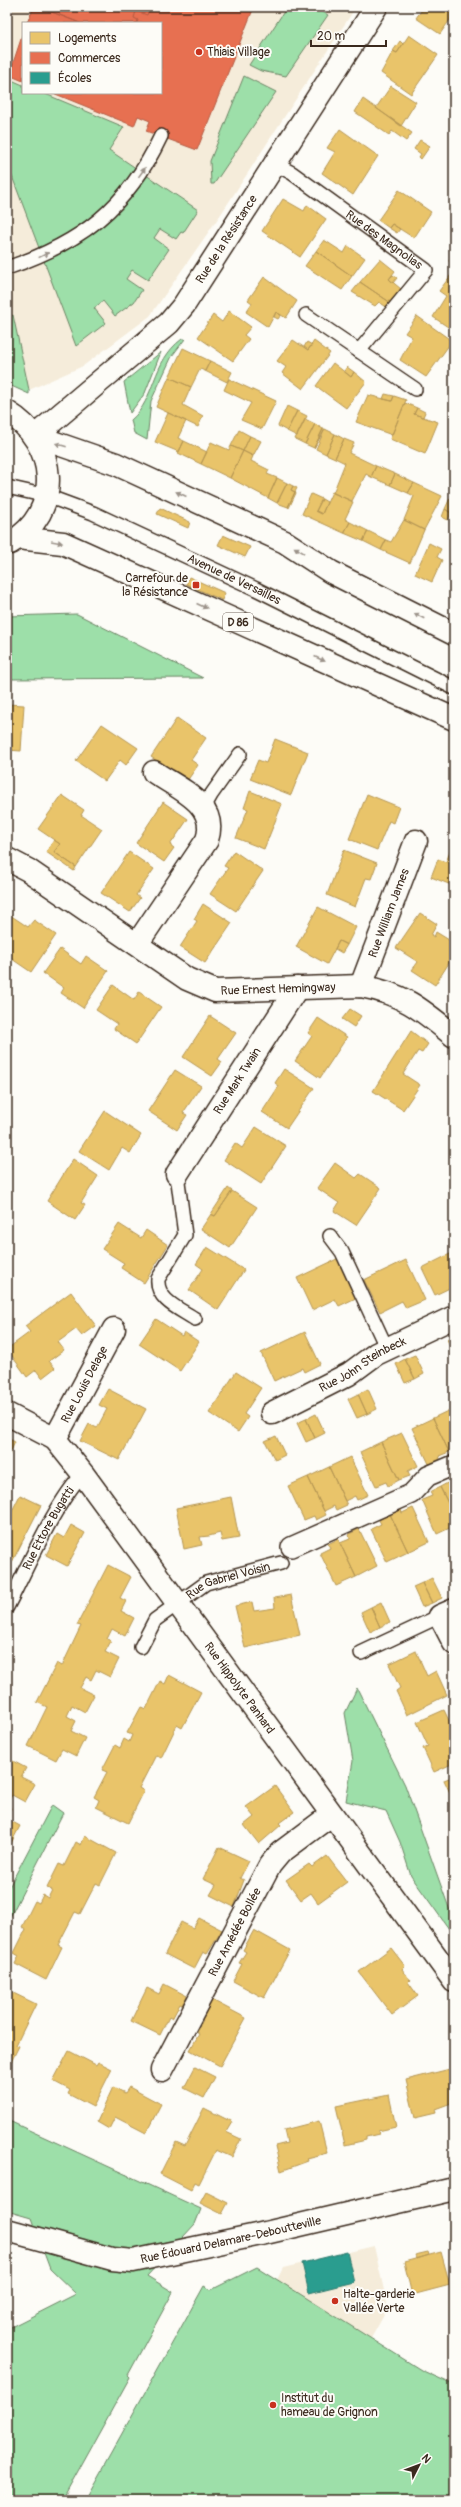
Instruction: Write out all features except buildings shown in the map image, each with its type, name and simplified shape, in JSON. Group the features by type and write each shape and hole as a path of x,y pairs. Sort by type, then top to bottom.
{"street":[{"name":"Rue de la Résistance","path":"35,436 169,323 197,286 376,7"},
{"name":"D 86","path":"7,412 26,426 35,436 46,459 47,496 35,520 13,541"},
{"name":"D 86","path":"35,436 116,464 285,542 331,572 454,634"},
{"name":"D 86","path":"13,541 63,543 454,719"},
{"path":"137,944 207,840 211,826 207,812 203,805 154,772"},
{"name":"Rue William James","path":"361,986 416,841"},
{"name":"Rue Ernest Hemingway","path":"7,859 28,870 187,978 215,991 361,986 385,990 400,996 415,1005 454,1036"},
{"name":"Rue Mark Twain","path":"177,1174 297,988"},
{"name":"Rue John Steinbeck","path":"272,1413 349,1374 387,1349 454,1317"},
{"name":"Rue Louis Delage","path":"54,1439 114,1329"},
{"name":"Rue Hippolyte Panhard","path":"7,1414 54,1439 83,1474 331,1815 454,1981"},
{"path":"291,1547 410,1494 428,1476 454,1465"},
{"path":"447,1613 454,1643"},
{"name":"Rue Amédée Bollée","path":"162,2070 270,1865 280,1853 331,1815"},
{"name":"Rue Édouard Delamare-Deboutteville","path":"7,2230 112,2260 133,2261 262,2234 454,2189"}],"lane":[{"path":"7,268 38,257 74,240 106,215 128,192 147,165 160,136"},
{"name":"Rue des Magnolias","path":"275,164 292,173 426,270 359,351"},
{"path":"306,315 415,389"},
{"name":"Avenue de Versailles","path":"7,487 47,496 93,513 256,589 454,688"},
{"path":"207,812 207,802 240,754"},
{"path":"177,1174 185,1235 158,1279 157,1287 162,1296 195,1319"},
{"path":"330,1236 342,1252 387,1349"},
{"name":"Rue Ettore Bugatti","path":"7,1607 60,1506 73,1484 83,1474"},
{"name":"Rue Gabriel Voisin","path":"141,1647 155,1620 206,1583 281,1563"},
{"path":"361,1653 447,1613"}],"shaded area":[{"path":"7,7 356,7 221,214 150,316 83,366 29,390 7,380"},
{"name":"Halte-garderie Vallée Verte","path":"374,2246 388,2308 365,2349 270,2294 283,2268"}],"green space":[{"path":"287,7 315,7 328,15 286,76 261,71 249,65"},
{"path":"244,76 276,92 214,184 211,184 210,161"},
{"path":"7,78 22,85 22,94 45,94 124,127 109,150 198,210 183,233 181,232 176,239 160,229 154,238 169,249 148,280 132,270 126,279 142,290 134,302 115,316 103,301 94,308 106,323 76,346 7,163"},
{"path":"13,315 29,394 7,384 7,318"},
{"path":"182,339 185,339 172,356 151,401 147,440 134,433 131,420 145,402 164,358"},
{"path":"161,352 145,393 130,413 124,382"},
{"path":"77,614 203,678 7,679 7,616"},
{"path":"357,1688 405,1785 454,1922 454,1936 411,1876 400,1842 386,1811 346,1801 353,1761 345,1713"},
{"path":"52,1805 63,1813 7,1923 7,1891"},
{"path":"7,2120 201,2209 195,2224 147,2276 173,2292 128,2375 130,2377 62,2500 7,2500 7,2329 76,2294 50,2269 31,2218 7,2211"},
{"name":"Institut du hameau de Grignon","path":"257,2267 421,2370 454,2385 454,2500 85,2500 204,2286 211,2290"}],"place":[{"name":"Thiais Village","path":"199,52"},
{"name":"Carrefour de la Résistance","path":"196,585"},
{"name":"Halte-garderie Vallée Verte","path":"335,2301"},
{"name":"Institut du hameau de Grignon","path":"273,2405"}]}
